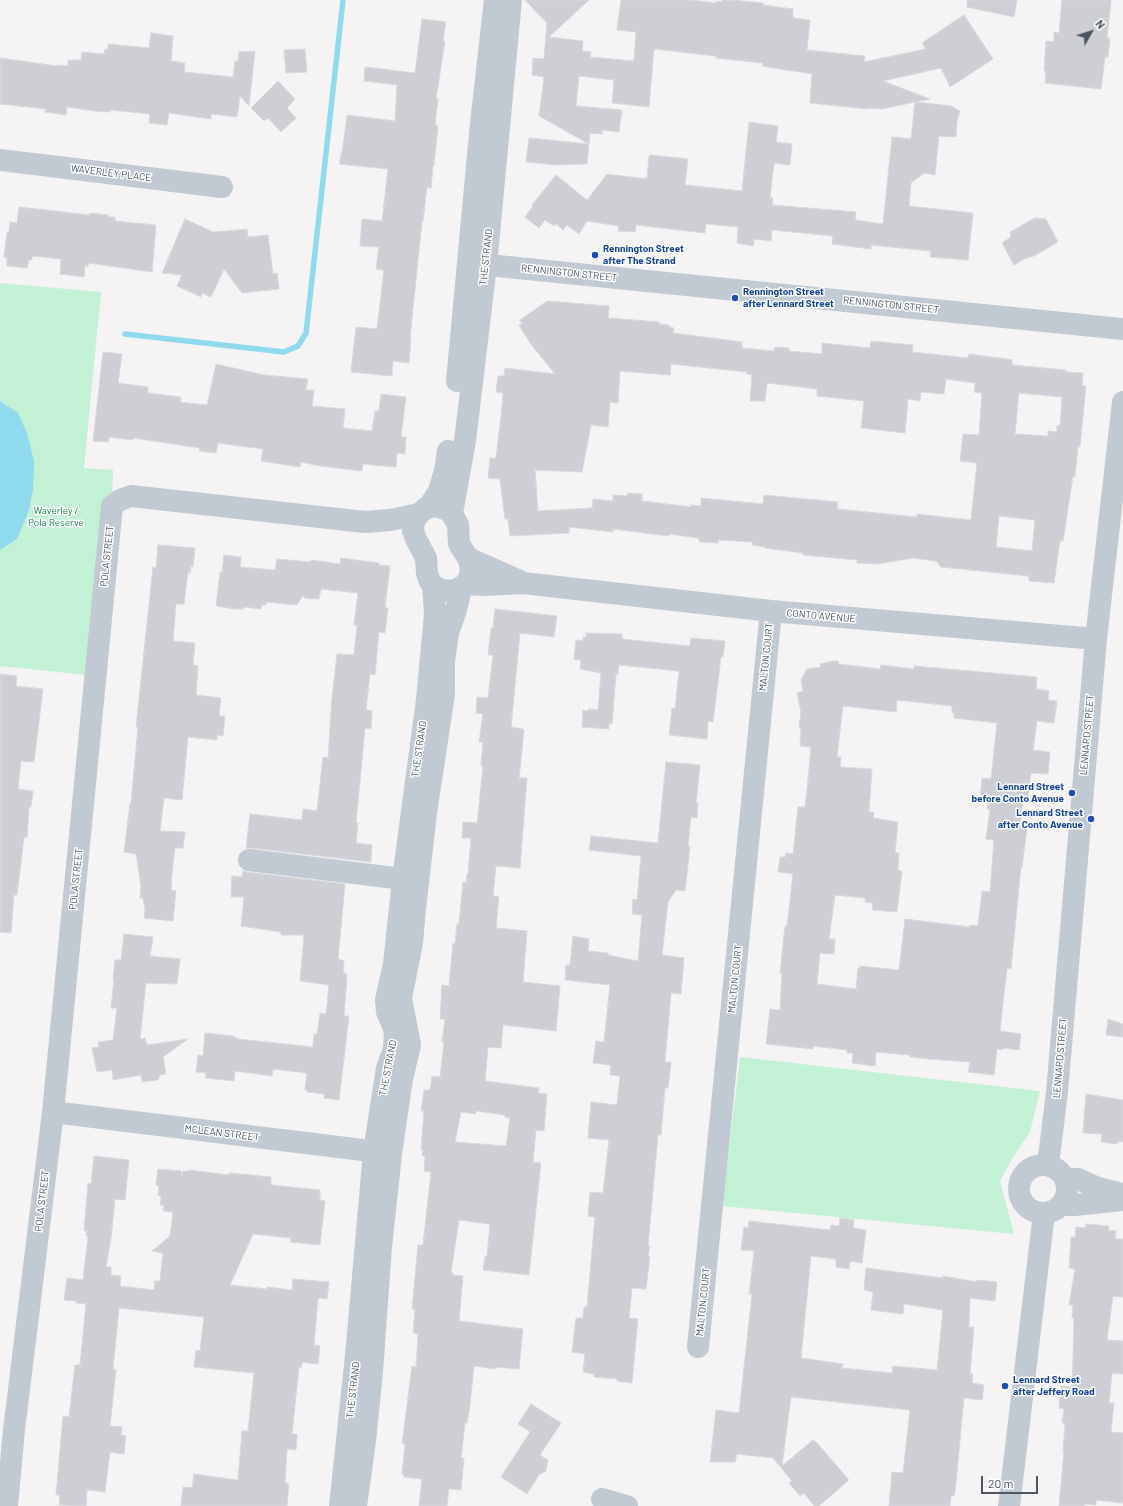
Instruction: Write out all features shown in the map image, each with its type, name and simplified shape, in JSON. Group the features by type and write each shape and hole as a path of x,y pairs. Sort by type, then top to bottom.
{"street":[{"name":"THE STRAND","path":"452,513 465,441 477,264 481,123 495,0"},
{"name":"THE STRAND","path":"356,1506 365,1442 371,1380 381,1247 382,1153 387,1068 394,1049 394,1030 387,1012 386,1000 394,964 403,879 427,700 435,614 433,585 428,577 426,558 413,531 414,521 424,511 439,491 445,471 458,374 477,264 511,0"},
{"name":"WAVERLEY PLACE","path":"0,160 222,187"},
{"name":"RENNINGTON STREET","path":"477,264 1123,328"},
{"name":"LENNARD STREET","path":"1048,1165 1057,1092 1096,639 1123,402"},
{"name":"POLA STREET","path":"7,1506 7,1430 53,1112 112,506 120,500 131,496 365,522 390,520 440,507 452,513"},
{"path":"452,513 458,525 459,544 468,558"},
{"name":"POLA STREET","path":"365,522 418,543"},
{"name":"THE STRAND","path":"340,1506 356,1356 382,1153 410,1045 401,998 412,943 426,812 444,694 444,662 446,647 448,633 464,586 471,571 468,558"},
{"name":"CONTO AVENUE","path":"468,558 522,583"},
{"name":"CONTO AVENUE","path":"433,585 445,591 454,591 464,586 522,583 771,611 1096,639"},
{"name":"MALTON COURT","path":"698,1347 771,611"},
{"path":"249,860 403,879"},
{"name":"MCLEAN STREET","path":"53,1112 382,1153"},
{"path":"1009,1506 1052,1209 1064,1199 1066,1193 1065,1179 1061,1173 1048,1165 1040,1165 1028,1170 1021,1179 1019,1195 1026,1206 1036,1212 1052,1209 1075,1205 1123,1200"},
{"path":"1065,1179 1078,1179 1098,1188 1123,1194"},
{"path":"602,1499 627,1506"}],"green space":[{"name":"Waverley / Pola Reserve","path":"0,283 101,292 84,468 113,470 112,506 96,676 0,666"},
{"path":"740,1057 1040,1091 1030,1132 1012,1159 1000,1181 1014,1234 722,1206"}],"water":[{"path":"0,401 18,413 27,433 34,461 33,490 29,510 17,539 0,550"}],"building":[{"path":"525,0 589,0 549,37 583,41 582,51 591,52 590,57 634,61 636,32 617,30 621,0 691,0 716,3 716,1 722,2 722,0 731,0 763,3 763,5 793,9 793,18 810,20 807,50 865,56 864,62 926,49 922,43 964,15 993,59 950,87 941,68 883,81 930,99 882,109 867,109 810,103 812,74 762,66 763,63 654,49 649,107 612,103 614,80 579,76 576,106 622,110 619,132 602,130 602,134 590,133 589,144 539,116 544,77 532,75 533,58 544,59 547,23"},
{"path":"967,0 1017,0 1014,17 967,7"},
{"path":"1062,0 1111,0 1107,38 1110,38 1108,57 1105,57 1101,89 1045,83 1046,71 1044,71 1046,41 1054,42 1054,32 1059,33"},
{"path":"422,19 446,22 443,41 445,41 436,99 438,99 435,125 438,126 434,166 431,188 427,187 422,221 410,338 409,363 393,361 392,376 351,372 356,327 377,329 384,270 376,269 379,247 360,246 362,219 382,221 388,169 339,164 343,147 347,115 395,121 397,85 364,81 365,67 415,73"},
{"path":"151,33 173,36 171,61 185,63 184,72 233,77 235,61 238,61 239,52 255,51 249,106 240,96 237,117 211,114 211,119 169,113 167,125 149,123 150,114 111,110 110,112 95,111 67,107 66,115 45,112 46,109 0,104 0,58 57,66 68,66 68,60 81,60 82,52 104,54 105,49 108,49 108,44 149,48"},
{"path":"305,49 307,72 286,73 284,50"},
{"path":"278,81 295,99 287,108 296,118 281,132 268,118 264,121 251,108"},
{"path":"915,102 951,106 960,111 957,121 956,137 939,136 935,175 924,173 911,183 909,206 973,213 968,260 930,257 931,251 871,245 871,249 832,244 833,236 772,230 771,241 754,239 753,246 737,243 738,227 706,224 705,233 636,225 635,232 618,231 619,226 587,221 579,234 567,225 563,230 556,224 554,226 545,220 539,228 525,217 533,206 532,205 556,175 587,200 607,174 647,179 649,156 651,155 688,159 685,185 742,191 749,122 778,126 776,142 792,144 790,165 774,163 770,198 773,198 772,205 856,212 855,220 883,224 892,137 911,139"},
{"path":"529,138 589,144 587,164 557,165 526,162"},
{"path":"19,207 90,215 90,213 108,215 108,217 115,217 115,221 156,225 152,272 88,263 88,266 85,266 84,277 60,274 61,259 32,256 32,260 29,260 27,268 7,266 7,258 4,257 7,232 9,232 10,222 17,223"},
{"path":"1035,218 1046,219 1058,242 1034,256 1026,258 1014,265 1002,243 1011,237 1010,232"},
{"path":"185,219 213,232 247,229 248,237 268,235 273,274 277,273 279,289 242,293 224,269 211,297 202,293 201,297 177,286 182,275 162,273"},
{"path":"547,301 609,306 608,318 659,322 659,324 669,325 669,327 674,328 673,333 742,342 742,348 774,351 775,347 789,348 789,351 822,354 822,343 870,348 871,341 913,345 912,352 968,358 969,354 1012,360 1012,365 1083,373 1082,385 1086,386 1080,447 1078,446 1075,477 1073,476 1063,541 1060,541 1054,583 1029,581 1029,576 941,567 936,561 913,558 878,564 857,563 857,560 803,555 803,553 765,548 752,545 753,542 718,540 718,543 700,542 698,538 613,529 613,532 569,527 569,533 510,536 508,519 505,519 500,479 488,478 490,458 496,458 501,417 503,393 496,392 498,376 504,376 505,368 555,374 530,343 519,325 522,324 520,320","holes":["671,364 747,372 747,374 752,375 750,401 765,401 767,383 817,389 817,396 864,401 861,428 905,433 908,399 920,401 921,392 944,394 946,379 975,383 974,392 982,393 979,435 963,434 960,461 977,463 971,520 917,514 917,517 837,509 838,502 764,495 763,504 701,498 701,506 691,505 691,507 642,501 642,494 627,493 627,496 613,495 613,501 593,499 592,508 538,511 535,470 582,472 591,425 608,427 610,402 618,403 620,371 670,375","1019,393 1062,397 1060,426 1057,426 1057,432 1048,431 1048,436 1015,434","999,516 1035,520 1032,551 996,547"]},
{"path":"103,352 122,354 118,383 148,387 148,393 181,397 180,402 207,405 216,364 264,375 308,379 306,390 314,390 312,406 345,409 343,428 372,431 375,411 379,411 381,394 406,397 401,437 406,437 405,454 397,453 396,467 363,464 362,471 301,462 300,467 261,461 263,449 218,443 216,453 199,451 200,448 133,438 133,440 109,437 108,442 93,441"},
{"path":"158,545 195,548 193,567 191,566 190,573 188,572 184,604 176,604 173,641 195,643 193,665 198,666 196,695 221,698 219,716 225,716 223,736 217,735 217,740 188,737 182,800 164,798 160,831 185,832 183,848 175,848 171,882 171,890 176,891 173,921 144,918 145,910 143,898 140,898 141,886 136,854 124,852 131,803 138,727 136,727 153,567 156,568"},
{"path":"224,555 241,557 240,567 275,570 277,559 311,562 311,560 340,564 341,558 390,566 385,607 388,608 385,633 379,632 375,675 370,674 366,710 372,711 371,729 365,728 356,823 358,823 356,843 372,845 371,862 246,848 250,814 302,820 303,809 317,811 323,757 328,758 337,654 354,655 357,625 354,625 358,593 321,589 319,599 305,598 303,595 297,605 266,602 266,605 262,605 261,609 244,607 243,609 235,609 216,606 220,572 222,572"},
{"path":"495,609 557,616 554,637 520,633 511,727 523,729 524,731 519,778 527,778 520,868 496,866 493,896 499,897 496,928 527,931 523,982 560,986 556,1031 503,1025 501,1048 488,1047 485,1081 539,1088 538,1093 547,1094 544,1131 536,1130 533,1162 541,1163 529,1275 483,1270 485,1257 487,1256 490,1224 459,1220 451,1272 453,1273 452,1275 463,1276 459,1321 523,1329 519,1369 495,1367 495,1369 474,1366 469,1413 467,1423 465,1423 461,1458 464,1458 461,1490 449,1489 447,1506 419,1506 422,1479 404,1477 402,1474 405,1445 402,1443 412,1366 416,1367 418,1334 413,1333 415,1309 412,1309 418,1245 423,1245 431,1172 424,1171 425,1156 422,1156 423,1150 421,1150 424,1111 421,1111 424,1090 430,1090 432,1076 440,1077 445,1019 440,1019 442,985 449,986 453,943 455,944 457,924 459,924 463,882 466,883 468,874 471,838 462,838 463,822 477,823 483,767 481,765 483,742 479,742 483,714 476,713 477,697 488,698 493,655 488,655 491,628 493,628","holes":["476,1111 505,1115 505,1117 510,1118 506,1146 455,1142 461,1112 475,1114"]},
{"path":"586,633 622,634 622,639 690,646 691,638 725,641 723,657 721,657 713,722 708,721 707,739 669,735 672,708 675,709 679,671 619,665 618,674 616,674 612,724 609,723 609,729 582,727 583,710 598,710 601,673 580,669 581,660 574,659 576,640 583,641 583,637 586,637"},
{"path":"838,661 839,664 880,669 881,665 914,669 914,666 1037,677 1036,689 1049,691 1048,700 1057,701 1054,723 1037,721 1033,750 1050,752 1048,774 1031,773 1028,797 1023,796 1020,829 1027,829 1021,867 1011,969 1007,968 1000,1031 1021,1034 1019,1050 1003,1048 1003,1050 997,1049 994,1075 968,1072 970,1062 910,1057 910,1055 876,1052 875,1066 852,1063 853,1053 847,1053 847,1050 813,1046 813,1049 766,1044 770,1009 780,1010 782,973 780,973 793,874 778,872 780,857 785,857 786,853 793,854 798,807 805,807 811,747 800,746 801,728 799,727 801,712 797,693 803,691 801,680 807,669 821,667 820,664","holes":["897,700 952,706 954,718 997,723 991,779 982,778 980,799 988,800 987,809 990,809 986,839 994,840 990,892 982,891 978,926 970,925 970,927 905,919 899,970 860,966 860,969 858,968 856,989 817,984 820,953 834,954 835,939 829,939 835,895 865,898 865,902 873,903 872,910 897,912 902,871 898,870 899,853 895,853 898,822 873,818 874,812 869,812 872,769 840,767 841,757 837,757 843,706 896,712"]},
{"path":"0,674 17,676 16,686 43,689 34,762 21,761 18,789 33,791 31,807 29,807 27,838 24,837 17,895 14,895 11,933 0,932"},
{"path":"666,762 700,765 696,803 698,803 697,818 691,817 688,847 690,847 685,891 676,890 668,902 662,955 684,958 681,994 671,993 665,1062 671,1062 668,1088 665,1088 661,1135 658,1135 648,1246 650,1246 648,1256 650,1256 646,1289 632,1288 629,1318 638,1319 632,1383 617,1381 617,1379 594,1377 594,1374 583,1372 585,1354 572,1352 576,1318 583,1318 584,1307 587,1307 595,1217 588,1216 590,1192 603,1193 609,1140 588,1138 591,1102 617,1105 620,1076 610,1075 611,1065 593,1063 596,1041 604,1042 610,985 565,980 566,965 570,965 573,936 589,939 588,951 608,953 608,955 638,961 642,915 632,914 633,899 637,900 641,856 589,850 591,836 658,843"},
{"path":"243,871 345,884 338,959 344,961 343,973 346,973 347,977 344,1016 349,1016 339,1100 324,1098 324,1094 307,1092 307,1090 305,1090 307,1073 273,1069 272,1076 235,1071 234,1081 205,1078 206,1073 196,1072 198,1055 203,1056 205,1033 233,1036 238,1039 313,1047 314,1034 317,1034 320,1013 326,1014 329,985 300,981 304,935 281,935 281,932 241,926 244,897 231,897 232,876 242,877"},
{"path":"124,934 153,937 150,956 180,959 177,984 146,983 140,1039 145,1038 147,1045 188,1039 163,1057 166,1074 160,1075 158,1080 142,1082 141,1075 113,1080 112,1070 97,1072 92,1048 99,1047 98,1042 113,1040 117,1008 111,1008 113,979 115,960 121,960"},
{"path":"1108,1019 1123,1024 1123,1037 1106,1035"},
{"path":"1086,1094 1123,1100 1123,1142 1118,1141 1118,1144 1101,1142 1102,1134 1083,1133"},
{"path":"94,1156 129,1160 125,1200 115,1199 106,1267 111,1267 111,1275 121,1276 120,1286 154,1290 155,1281 160,1281 163,1253 152,1251 170,1236 173,1212 163,1211 164,1206 160,1205 161,1196 158,1195 159,1186 156,1185 158,1169 181,1171 182,1177 183,1171 189,1170 229,1175 229,1173 271,1177 271,1185 320,1190 320,1200 325,1201 320,1245 290,1242 291,1238 253,1234 230,1285 292,1290 293,1279 329,1282 327,1299 318,1298 314,1345 320,1346 318,1364 302,1362 301,1368 299,1367 292,1434 297,1434 296,1450 287,1449 285,1483 289,1484 287,1506 181,1506 183,1487 192,1488 194,1474 238,1480 242,1431 248,1431 254,1373 194,1367 196,1350 200,1351 204,1317 119,1308 113,1369 116,1370 110,1426 122,1427 121,1435 126,1436 124,1454 110,1452 105,1492 87,1490 86,1506 59,1505 60,1495 56,1495 63,1416 69,1417 75,1365 80,1365 86,1304 76,1303 77,1301 64,1300 67,1278 83,1280 88,1236 86,1236 87,1231 84,1231 88,1183 91,1184"},
{"path":"840,1218 854,1220 853,1228 866,1230 862,1263 850,1261 849,1269 836,1267 836,1259 811,1256 801,1358 843,1364 842,1368 892,1373 893,1366 937,1370 943,1310 904,1304 903,1314 871,1310 873,1292 864,1290 866,1268 943,1278 943,1276 977,1282 977,1280 997,1282 995,1301 970,1298 969,1327 974,1327 970,1374 973,1374 972,1383 984,1385 982,1400 964,1398 955,1493 954,1496 951,1496 950,1506 889,1506 892,1472 903,1473 910,1410 791,1397 782,1466 813,1440 849,1480 819,1506 814,1506 804,1493 800,1496 789,1483 792,1481 773,1458 737,1454 735,1462 710,1462 716,1410 739,1413 752,1294 749,1294 754,1251 741,1250 744,1227 748,1228 749,1221 830,1230 831,1225 839,1226"},
{"path":"1086,1224 1109,1226 1108,1230 1116,1231 1115,1239 1123,1239 1123,1297 1113,1296 1107,1340 1123,1341 1123,1374 1112,1373 1109,1403 1114,1403 1111,1432 1123,1433 1123,1503 1096,1500 1096,1505 1084,1504 1084,1506 1059,1506 1065,1423 1062,1423 1064,1409 1059,1408 1061,1386 1072,1387 1074,1318 1072,1318 1073,1305 1069,1305 1075,1269 1069,1268 1071,1237 1075,1237 1076,1227 1086,1228"},
{"path":"531,1404 561,1423 540,1455 548,1460 546,1471 539,1475 527,1494 501,1477 530,1432 518,1424"}],"waterway":[{"path":"125,334 284,352 298,346 306,333 343,0"}],"place":[{"name":"Rennington Street after The Strand","path":"595,255"},
{"name":"Rennington Street after Lennard Street","path":"735,298"},
{"name":"Lennard Street before Conto Avenue","path":"1072,793"},
{"name":"Lennard Street after Conto Avenue","path":"1091,819"},
{"name":"Lennard Street after Jeffery Road","path":"1005,1386"}]}
